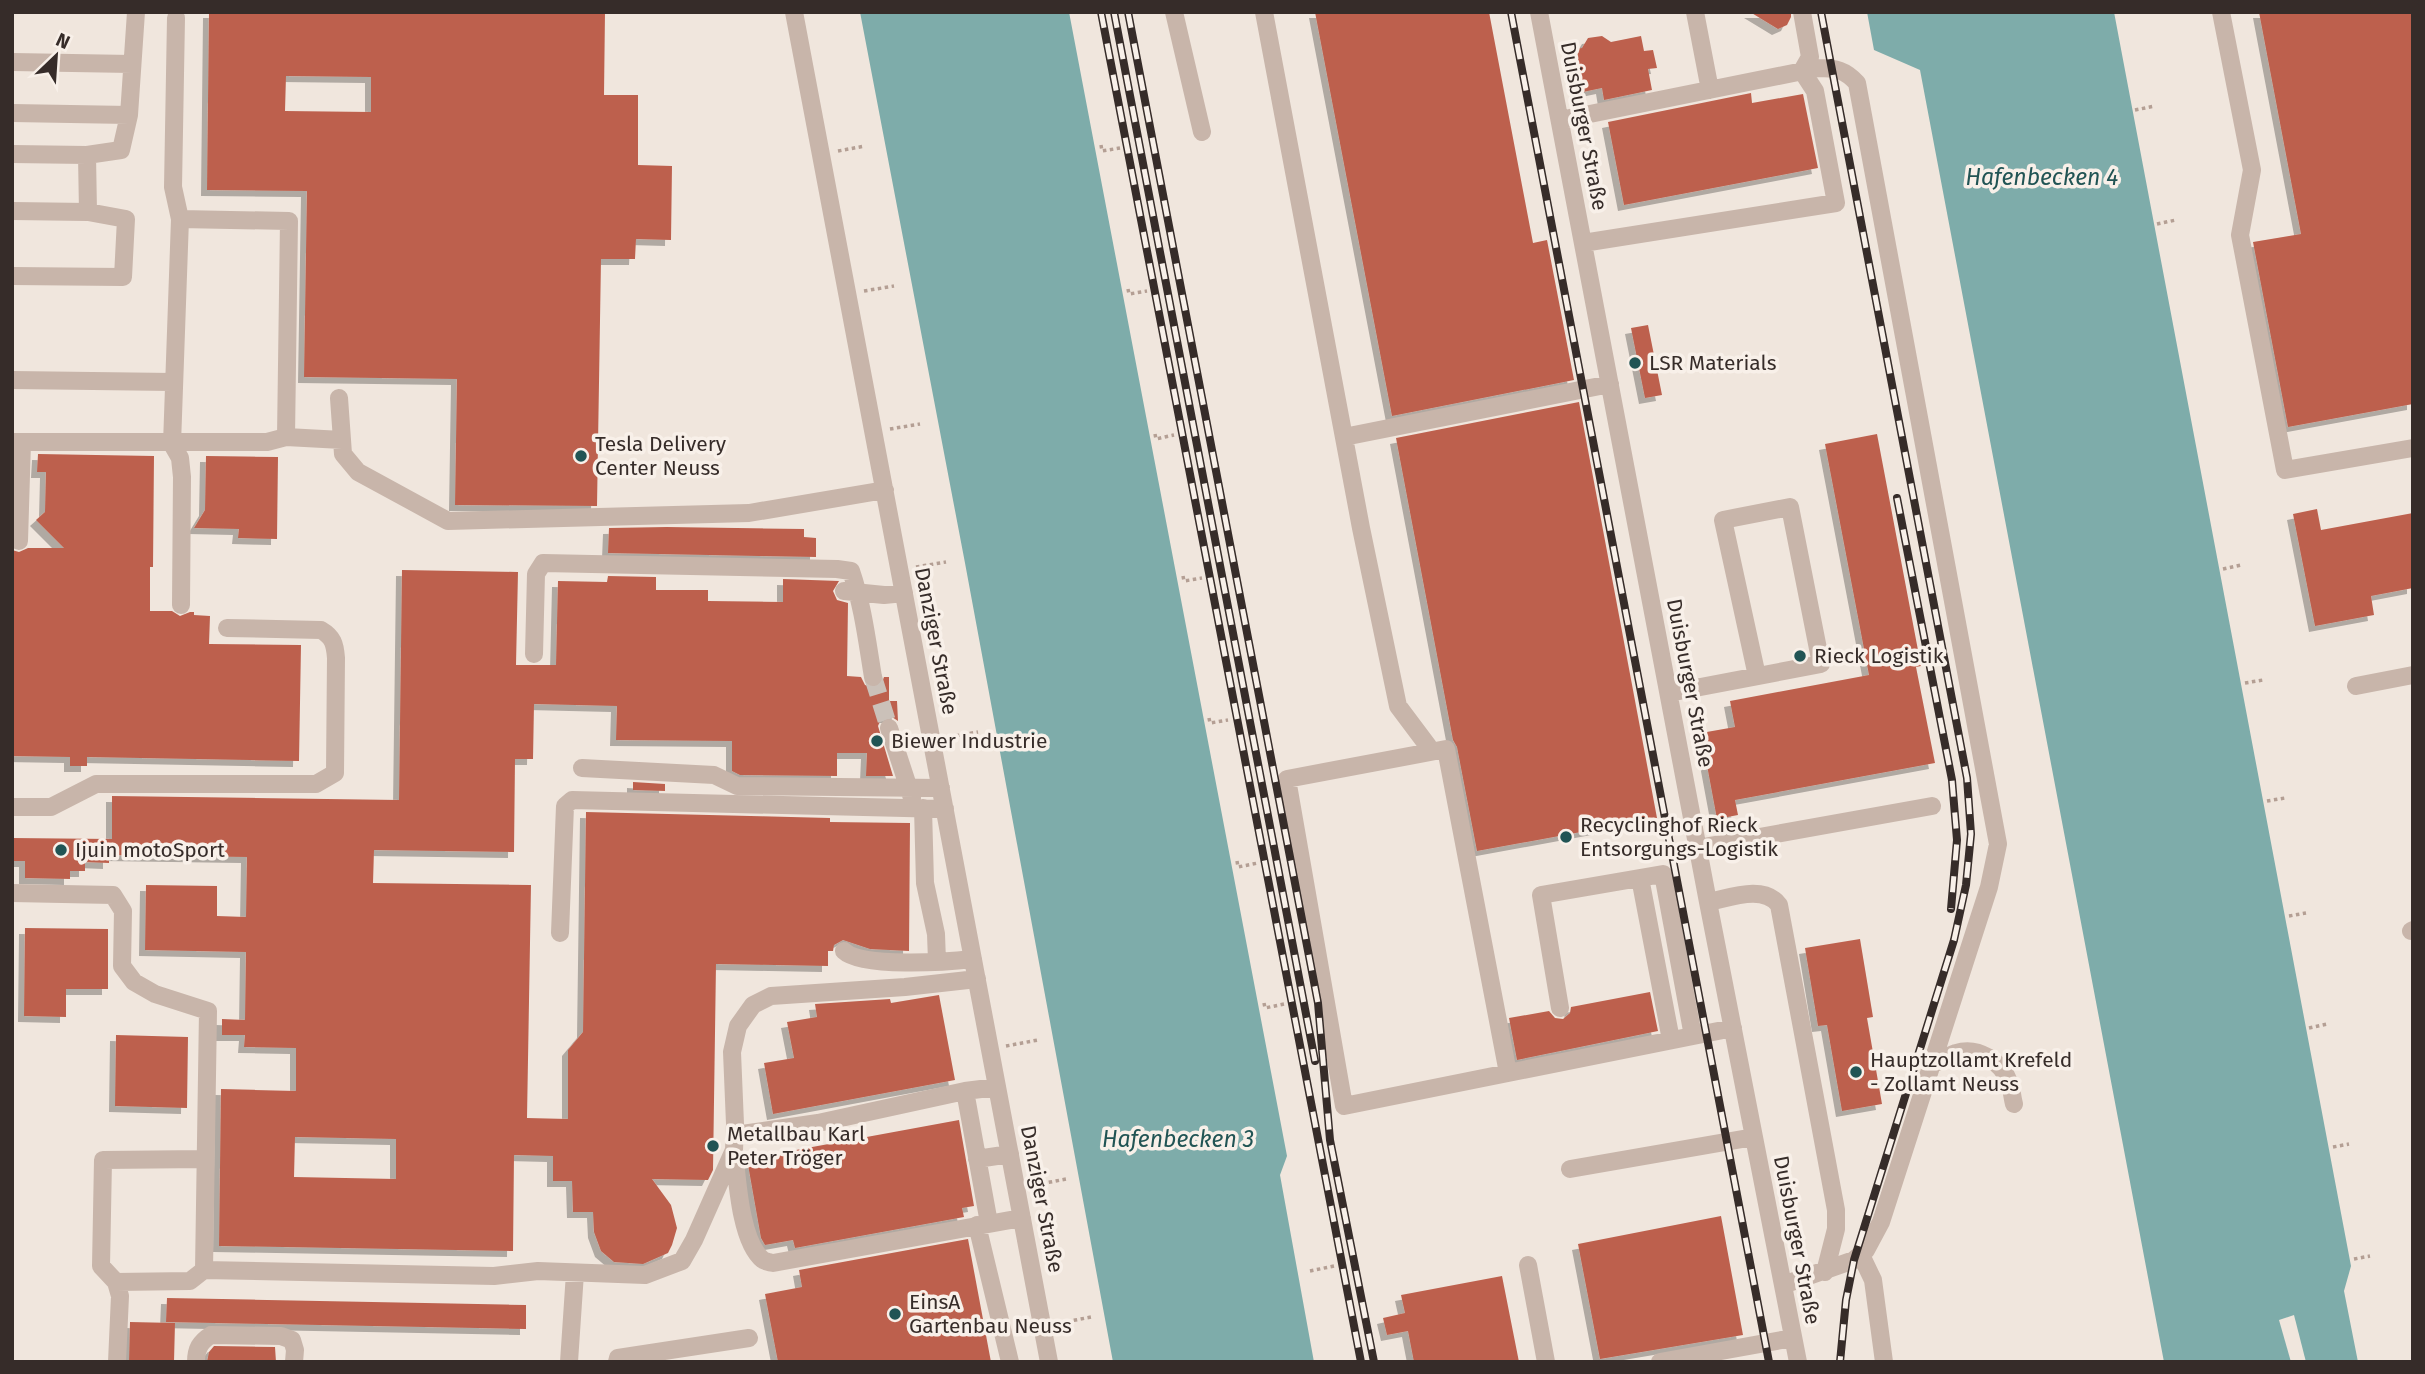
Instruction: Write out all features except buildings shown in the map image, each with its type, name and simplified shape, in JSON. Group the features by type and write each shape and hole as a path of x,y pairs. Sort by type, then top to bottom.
{"street":[{"path":"12,154 88,155 121,150 129,115 136,12"},
{"name":"Danziger Straße","path":"794,12 1049,1362"},
{"path":"1174,12 1202,132"},
{"path":"1264,12 1398,706 1428,746 1428,752"},
{"name":"Duisburger Straße","path":"1539,12 1798,1362"},
{"path":"1695,12 1710,90"},
{"path":"1802,12 1810,57 1802,71"},
{"path":"2221,12 2252,170 2240,235 2285,470 2413,449"},
{"path":"176,18 173,187 180,219 172,444 180,458 183,477 181,606"},
{"path":"12,62 132,64"},
{"path":"1560,120 1802,71 1832,68 1847,72 1857,83 1996,826 1997,851 1991,878 1881,1222 1861,1255 1825,1272 1783,1285"},
{"path":"1583,243 1836,202 1815,91 1802,71"},
{"path":"12,113 129,115"},
{"path":"88,155 88,212"},
{"path":"12,211 88,212 126,219 123,277 12,276"},
{"path":"180,219 289,221 286,437"},
{"path":"12,380 173,382"},
{"path":"1344,437 1610,384"},
{"path":"339,398 343,454 358,472 448,521 749,513 884,491"},
{"path":"19,541 17,442 172,444 267,442 286,437 342,440"},
{"path":"1669,693 1821,664 1790,507 1723,520 1757,676"},
{"path":"534,654 536,574 543,563 838,569 851,571 851,591 873,677"},
{"path":"851,591 884,596 904,593"},
{"path":"12,807 51,807 96,784 316,784 335,773 336,658 330,635 321,630 227,628"},
{"path":"2357,686 2413,675"},
{"path":"889,728 909,789 919,808 925,883 936,934 937,961"},
{"path":"1508,1073 1446,750 1287,779 1344,1106 1732,1028"},
{"path":"582,768 714,775 737,786 941,788"},
{"path":"560,933 565,806 572,800 945,809"},
{"path":"1698,848 1932,806"},
{"path":"1560,1008 1541,895 1663,874 1693,1036"},
{"path":"1640,878 1671,1041"},
{"path":"12,893 113,895 123,911 122,966 134,982 155,994 208,1011 204,1269"},
{"path":"1708,902 1756,894 1774,900 1779,905 1836,1210 1836,1229 1825,1272"},
{"path":"844,951 850,957 868,961 973,959"},
{"path":"977,979 771,996 753,1005 738,1026 732,1052 734,1142 746,1227 753,1246 764,1260 773,1263 1022,1218"},
{"path":"1931,1065 1958,1052 1974,1052 1989,1058 2002,1068 2009,1082 2014,1104"},
{"path":"734,1142 965,1091 998,1087"},
{"path":"965,1091 977,1159 983,1224 1010,1362"},
{"path":"1570,1168 1754,1137"},
{"path":"117,1282 190,1281 204,1269 494,1276 538,1271 645,1275 682,1261 694,1240 734,1142"},
{"path":"977,1159 1010,1154"},
{"path":"117,1362 120,1296 117,1282 101,1266 103,1160 205,1159"},
{"path":"1861,1255 1873,1280 1884,1362"},
{"path":"1528,1265 1546,1362"},
{"path":"569,1362 575,1273"},
{"path":"196,1362 196,1353 202,1341 211,1335 281,1336 292,1340 294,1362"},
{"path":"617,1362 618,1358 750,1338"},
{"path":"1660,1362 1793,1338"}],"path":[{"path":"2135,110 2155,106"},
{"path":"1101,145 1102,151 1120,148"},
{"path":"836,151 865,146"},
{"path":"2157,224 2176,220"},
{"path":"864,291 894,286"},
{"path":"1128,289 1129,294 1147,291"},
{"path":"890,429 920,424"},
{"path":"1155,433 1156,439 1174,436"},
{"path":"916,566 946,562"},
{"path":"2223,569 2241,565"},
{"path":"1183,576 1184,581 1202,578"},
{"path":"2245,683 2263,680"},
{"path":"1209,718 1210,723 1228,720"},
{"path":"949,737 978,732"},
{"path":"2267,801 2285,798"},
{"path":"1237,862 1238,867 1258,863"},
{"path":"2289,916 2306,913"},
{"path":"1264,1003 1265,1008 1284,1004"},
{"path":"2309,1027 2327,1024"},
{"path":"1004,1046 1038,1040"},
{"path":"2333,1147 2348,1144"},
{"path":"1033,1185 1066,1179"},
{"path":"2354,1259 2370,1256"},
{"path":"1310,1271 1334,1266"},
{"path":"1058,1323 1091,1317"}],"water":[{"name":"Hafenbecken 3","path":"860,12 1069,12 1287,1156 1280,1175 1314,1362 1113,1362"},
{"name":"Hafenbecken 4","path":"1867,12 2114,12 2351,1266 2344,1291 2358,1362 2164,1362 1920,70 1874,50"}],"pier":[{"path":"2294,1315 2306,1362 2291,1362 2279,1320"}],"tunnel":[{"path":"873,677 889,728"}],"railway":[{"path":"1101,12 1361,1362"},
{"path":"1114,12 1315,1061"},
{"path":"1128,12 1318,1003 1330,1140 1374,1362"},
{"path":"1511,12 1769,1362"},
{"path":"1821,12 1967,778 1971,834 1966,885 1954,940 1854,1260 1846,1300 1840,1362"},
{"path":"1897,498 1952,780 1957,840 1951,909"}],"place":[{"name":"LSR Materials","path":"1635,363"},
{"name":"Tesla Delivery Center Neuss","path":"581,456"},
{"name":"Rieck Logistik","path":"1800,656"},
{"name":"Biewer Industrie","path":"877,741"},
{"name":"Recyclinghof Rieck Entsorgungs-Logistik","path":"1566,837"},
{"name":"Ijuin motoSport","path":"61,850"},
{"name":"Hauptzollamt Krefeld - Zollamt Neuss","path":"1856,1072"},
{"name":"Metallbau Karl Peter Tröger","path":"713,1146"},
{"name":"EinsA Gartenbau Neuss","path":"895,1314"}]}
